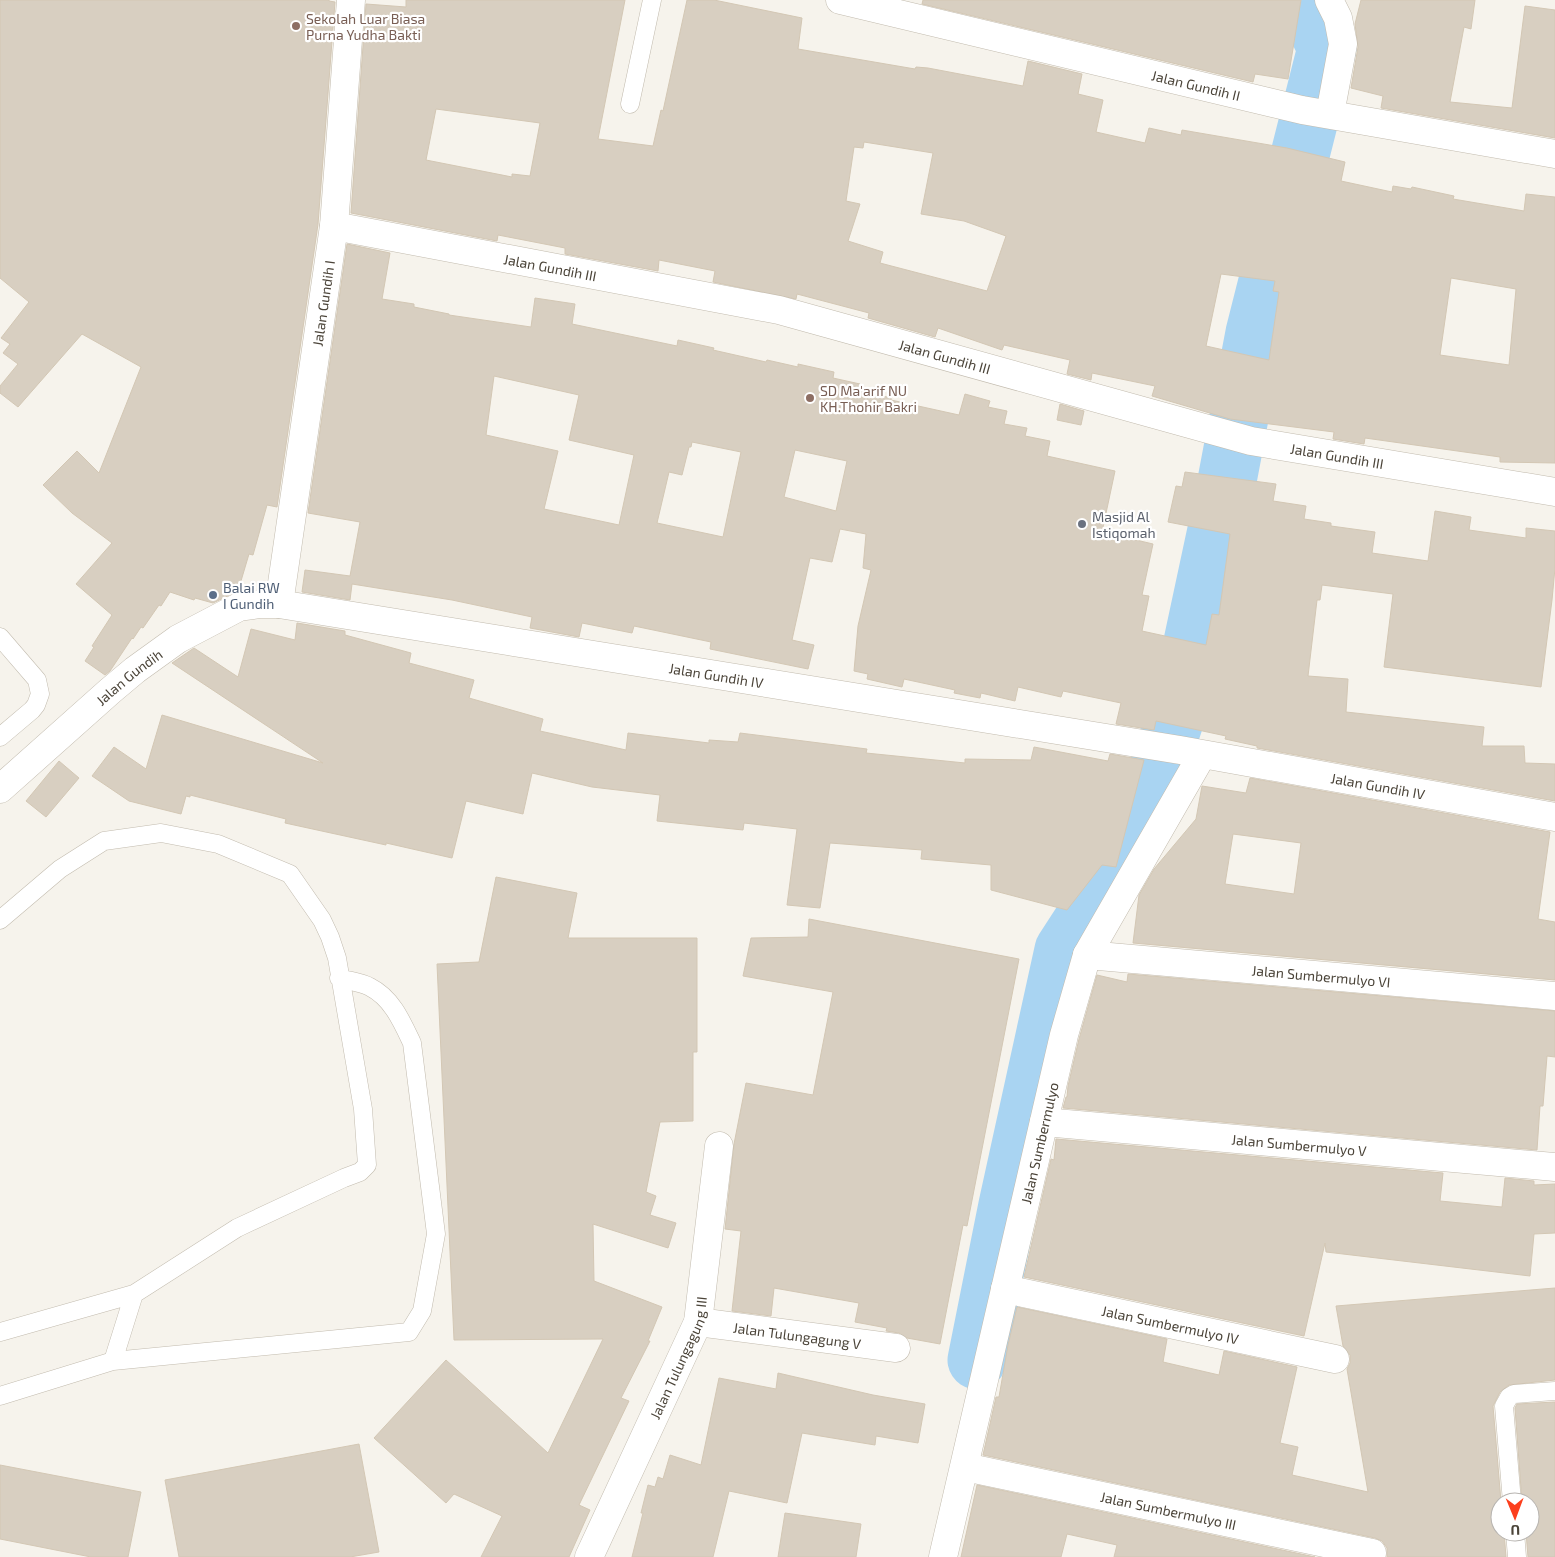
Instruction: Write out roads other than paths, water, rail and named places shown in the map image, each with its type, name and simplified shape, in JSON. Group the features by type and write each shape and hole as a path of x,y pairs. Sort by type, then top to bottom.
{"street":[{"name":"Jalan Gundih I","path":"279,604 334,226 350,0"},
{"name":"Jalan Gundih II","path":"840,0 1320,112 1555,154"},
{"path":"1320,112 1343,44 1338,18 1329,0"},
{"name":"Jalan Gundih III","path":"334,226 780,310 1251,441 1555,492"},
{"name":"Jalan Gundih IV","path":"279,604 1191,753 1555,817"},
{"name":"Jalan Gundih","path":"0,789 129,675 178,640 239,607 279,604"},
{"name":"Jalan Sumbermulyo","path":"943,1557 1064,1035 1087,956 1191,753"},
{"name":"Jalan Sumbermulyo VI","path":"1087,956 1555,996"},
{"name":"Jalan Sumbermulyo V","path":"1044,1122 1555,1167"},
{"name":"Jalan Tulungagung III","path":"589,1557 698,1322 719,1146"},
{"name":"Jalan Sumbermulyo IV","path":"1005,1289 1334,1359"},
{"name":"Jalan Tulungagung V","path":"698,1322 896,1348"},
{"name":"Jalan Sumbermulyo III","path":"965,1467 1372,1553"}],"lane":[{"path":"630,104 652,0"},
{"path":"0,637 37,680 40,694 32,710 0,737"},
{"path":"0,920 60,869 104,841 161,833 218,844 290,874 322,920 330,937 336,958 363,1109 367,1165 364,1170 237,1228 134,1294 0,1332"},
{"path":"0,1396 113,1361 409,1332 422,1311 436,1234 412,1043 399,1016 382,994 368,986 339,978"},
{"path":"113,1361 134,1294"},
{"path":"1511,1492 1504,1406 1509,1397 1514,1394 1555,1391"},
{"path":"1516,1542 1517,1557"}],"waterway":[{"path":"977,1360 1008,1205 1064,950 1134,842 1180,703 1223,502 1255,333 1327,48 1304,0"}],"place":[{"name":"Sekolah Luar Biasa Purna Yudha Bakti","path":"296,26"},
{"name":"SD Ma'arif NU KH.Thohir Bakri","path":"810,398"},
{"name":"Masjid Al Istiqomah","path":"1082,524"},
{"name":"Balai RW I Gundih","path":"213,595"}]}
